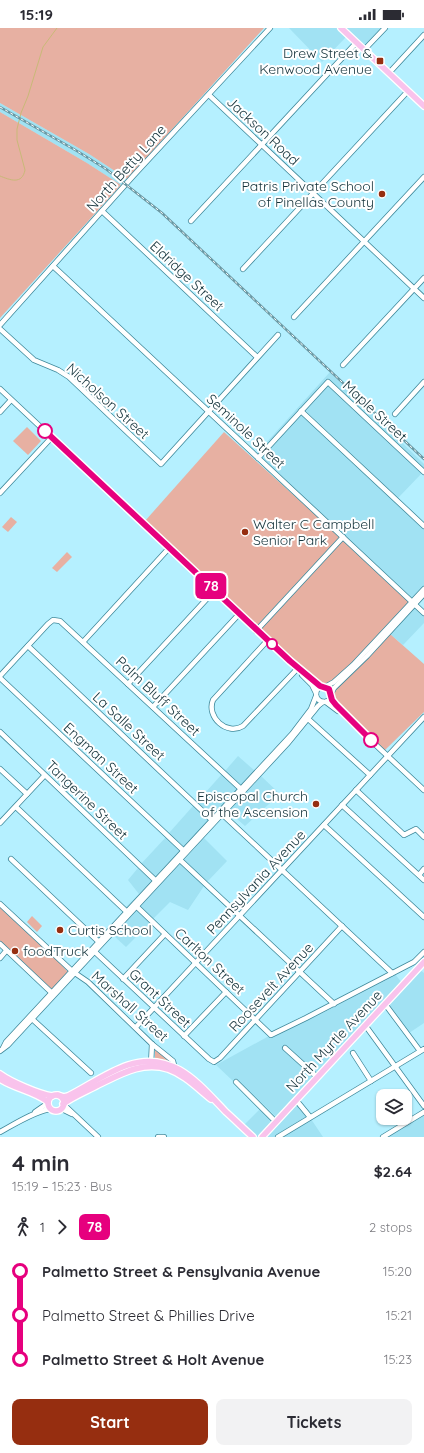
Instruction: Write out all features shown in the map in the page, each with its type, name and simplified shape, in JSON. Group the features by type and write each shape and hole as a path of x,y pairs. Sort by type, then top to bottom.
{"main road":[{"path":"341,28 424,106"},
{"name":"North Myrtle Avenue","path":"262,1137 385,1004 423,966"},
{"path":"0,1074 17,1084 44,1094 64,1097 127,1066 139,1062 170,1065"},
{"path":"0,1079 13,1087 39,1096 48,1102 51,1109 59,1110 63,1104 124,1072 151,1064"},
{"name":"Marshall Street","path":"170,1065 186,1073 205,1089 226,1112"},
{"name":"Marshall Street","path":"170,1065 253,1137"},
{"path":"48,1102 55,1096"},
{"path":"55,1096 62,1098 63,1104"}],"street":[{"name":"North Betty Lane","path":"0,325 102,211 270,28"},
{"path":"364,50 385,28"},
{"path":"388,73 424,35"},
{"path":"191,221 356,43"},
{"path":"243,269 408,91"},
{"name":"Jackson Road","path":"209,95 424,298"},
{"path":"294,317 424,177"},
{"name":"Eldridge Street","path":"102,211 257,357"},
{"name":"Seminole Street","path":"53,266 424,613"},
{"path":"343,365 424,278"},
{"name":"Nicholson Street","path":"0,329 34,360 58,370 68,377 161,464 209,411"},
{"path":"209,411 278,335"},
{"name":"Maple Street","path":"301,411 328,382 424,472"},
{"path":"395,414 424,382"},
{"path":"0,389 10,401"},
{"path":"0,393 51,438 297,669 312,685 319,700 349,720"},
{"path":"0,412 10,401"},
{"path":"258,458 301,411 424,526"},
{"path":"0,493 51,438"},
{"path":"256,631 343,537"},
{"path":"83,642 169,548"},
{"path":"1,1050 8,1045 135,905 290,740 307,718 331,695 336,686 367,656 424,589"},
{"path":"128,684 214,591"},
{"path":"307,718 314,703 318,689 334,682 353,665 413,603 424,594"},
{"path":"153,707 239,614"},
{"name":"Palm Bluff Street","path":"28,646 50,622 56,620 63,623 242,790"},
{"path":"256,631 266,642 297,669 329,689 334,704 349,720 424,790"},
{"path":"266,642 213,700 211,706 212,713 220,723 231,729 240,728 243,726 297,669"},
{"path":"0,677 28,646"},
{"name":"La Salle Street","path":"28,646 213,821"},
{"name":"Engman Street","path":"0,677 185,852"},
{"name":"Pennsylvania Avenue","path":"136,1027 424,717"},
{"path":"307,718 370,775"},
{"name":"Tangerine Street","path":"0,732 41,770 44,776 157,882"},
{"path":"0,769 27,794"},
{"path":"0,823 44,776"},
{"path":"356,790 404,835 416,829 424,837"},
{"path":"342,805 424,880"},
{"path":"16,807 128,913"},
{"path":"221,813 392,973"},
{"path":"324,825 424,917"},
{"path":"11,859 100,943"},
{"path":"179,859 334,1004 414,962 424,952"},
{"path":"419,875 424,869"},
{"name":"Marshall Street","path":"0,904 136,1027 170,1065"},
{"name":"Carlton Street","path":"135,905 271,1035 334,1004"},
{"name":"Roosevelt Avenue","path":"214,1062 220,1058 256,1020 342,926"},
{"path":"124,979 165,934"},
{"path":"0,944 53,994"},
{"path":"0,958 6,951"},
{"name":"Grant Street","path":"93,951 214,1062"},
{"path":"184,1036 226,992"},
{"path":"278,1137 422,1050 385,1004"},
{"path":"31,1018 91,1073"},
{"path":"366,1025 424,1106"},
{"path":"151,1064 152,1044"},
{"path":"285,1048 317,1077"},
{"path":"353,1053 371,1081"},
{"path":"236,1082 276,1122"},
{"path":"296,1100 310,1117"},
{"path":"24,1120 48,1102"},
{"path":"63,1104 98,1137"},
{"path":"0,1132 51,1109"},
{"path":"59,1110 66,1111 86,1125"},
{"path":"383,1137 424,1112"},
{"path":"158,1137 164,1137"}],"shaded area":[{"path":"0,28 264,28 127,179 89,154 0,103"},
{"path":"289,28 337,28 346,37 322,62"},
{"path":"344,28 382,28 365,47"},
{"path":"0,103 89,154 127,179 121,185 87,163 0,112"},
{"path":"0,112 87,163 121,185 0,318"},
{"path":"330,372 424,464 424,469 328,379 258,454 257,453"},
{"path":"328,385 422,473 398,498 305,410"},
{"path":"301,414 424,529 424,586 412,598 261,457"},
{"path":"27,427 41,441 28,455 13,441"},
{"name":"Walter C Campbell Senior Park","path":"224,432 340,537 257,626 145,521"},
{"path":"11,517 17,522 8,532 2,527"},
{"name":"Walter C Campbell Senior Park","path":"343,540 409,602 343,672 331,682 323,684 299,666 260,629"},
{"path":"67,552 72,557 57,572 52,568"},
{"path":"415,607 424,616 424,623 403,645 390,634"},
{"path":"390,634 424,664 424,712 385,750 348,716 333,696 336,689"},
{"path":"238,756 255,771 241,785 225,771"},
{"path":"222,774 238,789 212,817 197,802"},
{"path":"261,776 280,794 245,826 229,812 226,814"},
{"path":"193,806 209,820 184,847 169,833"},
{"path":"166,837 180,851 155,877 141,864"},
{"path":"204,838 227,861 207,882 184,860"},
{"path":"180,863 204,886 188,910 170,902 153,919 139,906"},
{"path":"138,868 152,881 127,908 126,907 139,894 128,880"},
{"path":"0,907 68,972 52,990 0,942"},
{"path":"136,910 150,923 126,947 113,935"},
{"path":"32,916 42,926 37,932 27,922"},
{"path":"420,970 424,973 424,1023 409,1033 388,1004"},
{"path":"395,974 402,983 317,1074 286,1045 282,1048 314,1077 277,1118 237,1079 234,1082 216,1065 269,1036 271,1038 334,1007"},
{"path":"156,1049 172,1063 155,1059"},
{"path":"296,1104 307,1117 274,1137 265,1137"},
{"path":"260,1109 273,1122 259,1137 257,1137 244,1125"},
{"path":"424,1115 424,1137 388,1137 408,1125 412,1125 412,1122"},
{"path":"311,1119 323,1137 282,1137 307,1122"}],"waterway":[{"path":"0,176 12,180 18,180 21,178 25,170 17,140 17,129 43,47 57,28"}],"railway":[{"path":"0,107 106,169 162,213 424,459"}],"bus line":[{"name":"78","path":"45,431 290,661 320,686 329,689 331,691 332,700 336,705 349,720 371,740"}],"place":[{"name":"Drew Street & Kenwood Avenue","path":"380,61"},
{"name":"Patris Private School of Pinellas County","path":"382,194"},
{"name":"Walter C Campbell Senior Park","path":"245,532"},
{"name":"Episcopal Church of the Ascension","path":"316,804"},
{"name":"Curtis School","path":"60,930"},
{"name":"foodTruck","path":"15,951"}]}
